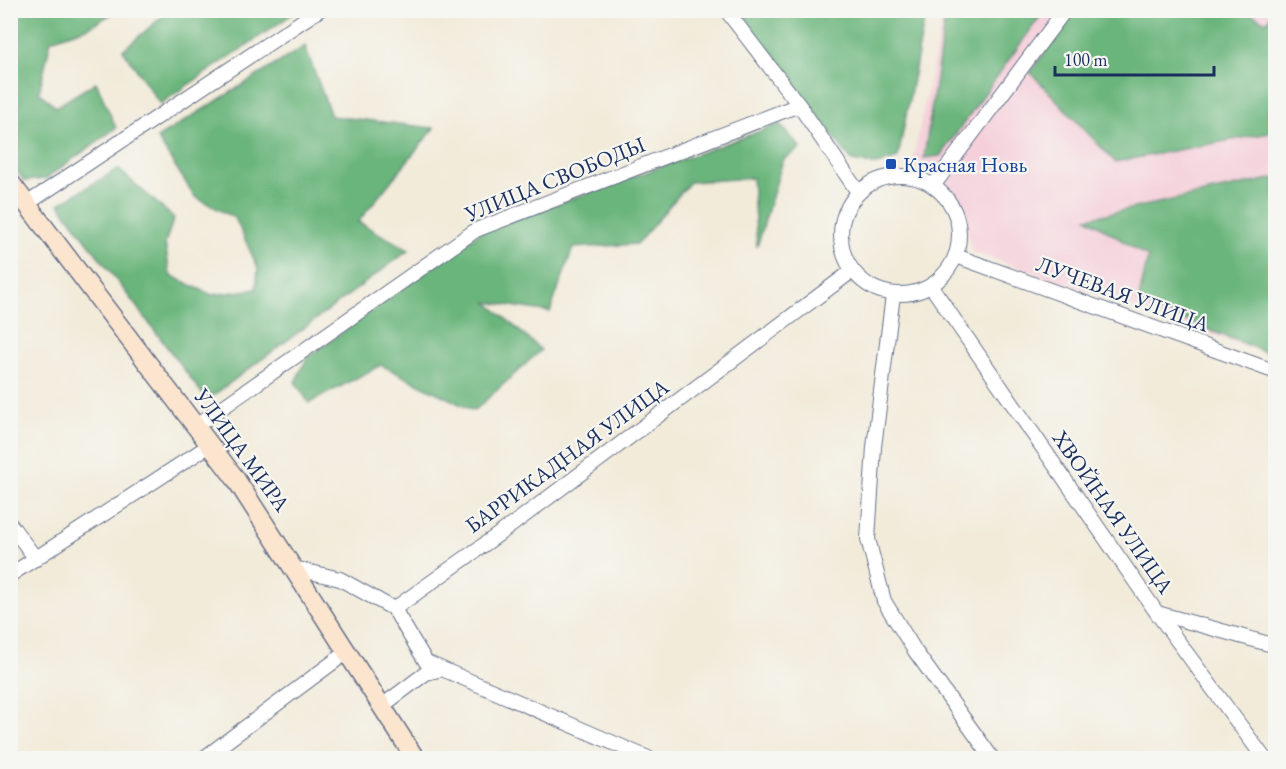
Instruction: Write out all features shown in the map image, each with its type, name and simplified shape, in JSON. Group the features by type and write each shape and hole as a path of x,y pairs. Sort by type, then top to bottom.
{"street":[{"path":"27,203 319,10"},
{"path":"726,10 799,105 858,192"},
{"path":"933,186 1065,10"},
{"name":"УЛИЦА СВОБОДЫ","path":"196,426 476,230 799,105"},
{"path":"901,175 922,180 933,186 943,194 958,222 959,240 956,256 946,273 931,286 914,294 893,295 879,292 864,283 852,271 843,253 840,235 845,211 858,192 875,181 901,175"},
{"name":"УЛИЦА МИРА","path":"10,182 235,478 415,759"},
{"name":"ЛУЧЕВАЯ УЛИЦА","path":"956,256 1275,372"},
{"name":"БАРРИКАДНАЯ УЛИЦА","path":"393,609 513,524 852,271"},
{"name":"ХВОЙНАЯ УЛИЦА","path":"931,286 1157,613 1264,759"},
{"path":"893,295 874,447 868,539 884,601 915,651 992,759"},
{"path":"10,575 210,445"},
{"path":"10,524 36,559"},
{"path":"294,568 339,579 393,609 426,662 648,759"},
{"path":"1157,613 1275,646"},
{"path":"204,759 347,652"},
{"path":"382,706 426,673 442,669"}],"shaded area":[{"path":"944,11 1275,11 1275,356 972,252 963,220 946,190 912,165"}],"green space":[{"path":"11,10 117,11 89,27 51,40 39,92 56,107 96,82 116,128 45,179 24,181 11,163"},
{"path":"169,11 297,11 160,104 123,50"},
{"path":"739,11 926,11 898,158 877,165 852,161"},
{"path":"946,11 1044,11 940,156 924,158"},
{"path":"1076,11 1246,11 1266,22 1275,11 1275,132 1115,162 1030,72"},
{"path":"305,46 331,116 434,128 358,222 409,250 207,400 59,204 118,169 174,218 165,243 170,275 212,295 256,289 258,268 235,218 195,197 157,138"},
{"path":"780,124 801,148 783,160 757,247 752,178 690,182 637,244 573,248 550,312 487,302 541,350 474,411 381,365 309,403 295,382 307,358 482,231"},
{"path":"1275,178 1275,356 1138,302 1148,257 1087,218"}],"place":[{"name":"Красная Новь","path":"891,164"}]}
